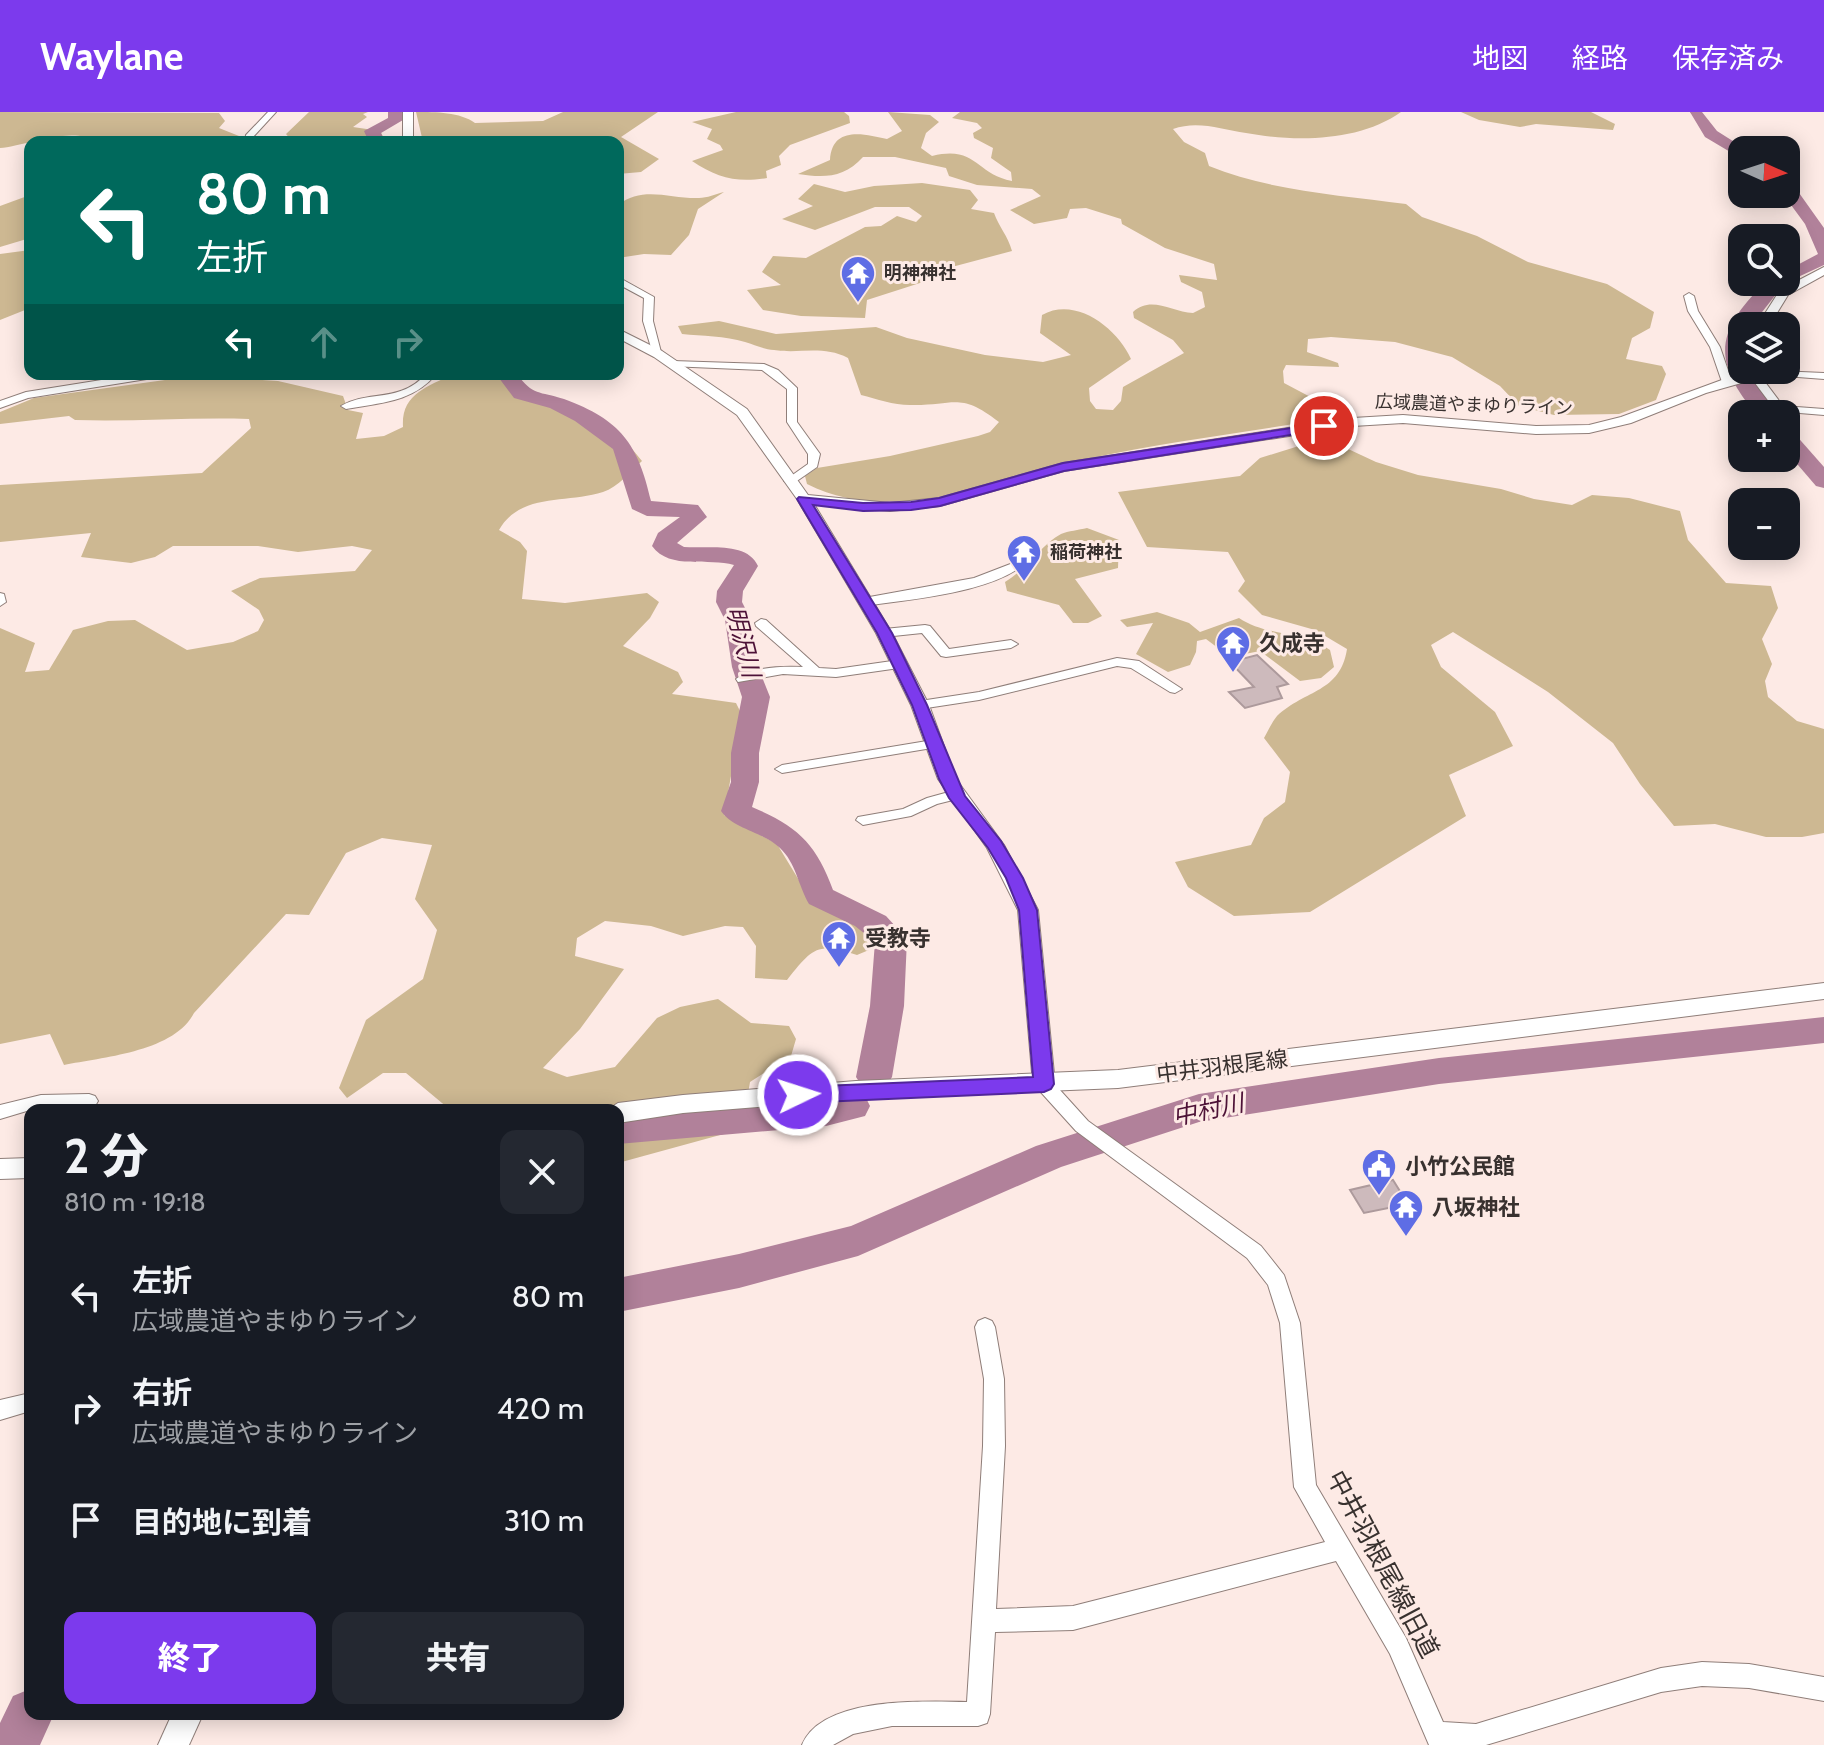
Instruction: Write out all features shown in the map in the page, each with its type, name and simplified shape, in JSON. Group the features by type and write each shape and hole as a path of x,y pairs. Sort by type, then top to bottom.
{"main road":[{"name":"中井羽根尾線","path":"624,1112 683,1104 856,1090 1118,1079 1824,991"},
{"path":"0,1169 24,1168"}],"street":[{"path":"250,136 272,112"},
{"path":"408,112 408,136"},
{"path":"1772,312 1784,293 1824,270"},
{"path":"624,283 649,297 648,321 665,359"},
{"path":"1689,296 1693,311 1715,347 1728,376"},
{"path":"624,336 665,359 742,412 804,499 884,633 920,705 933,744 956,795 995,845 1028,910 1044,1084"},
{"path":"665,359 764,367 792,388 792,422 814,454 813,465 790,481"},
{"path":"1800,375 1824,376"},
{"path":"0,405 26,395 121,380"},
{"path":"346,406 410,392 423,386 427,380"},
{"name":"広域農道やまゆりライン","path":"804,499 863,507 940,502 1063,467 1362,421 1403,419 1536,430 1589,429 1626,420 1728,382"},
{"path":"1763,384 1780,409 1824,412"},
{"path":"864,602 994,577 1024,562 1027,556"},
{"path":"761,623 818,674"},
{"path":"884,633 925,629 946,653 1011,644"},
{"path":"920,705 993,693 1117,662 1134,664 1175,689"},
{"path":"743,679 783,670 818,674 899,664"},
{"path":"782,769 933,744"},
{"path":"863,820 906,813 932,801 956,795"},
{"name":"中井羽根尾線旧道","path":"1044,1084 1082,1126 1254,1252 1277,1281 1290,1323 1305,1487 1398,1646 1440,1740 1476,1736 1661,1680 1702,1674 1749,1676 1824,1689"},
{"path":"33,1104 89,1101"},
{"path":"0,1112 24,1106"},
{"path":"814,1745 854,1720 893,1714 978,1714 994,1446 994,1379 985,1327"},
{"path":"0,1410 24,1404"},
{"path":"984,1621 1073,1618 1342,1548"},
{"path":"173,1745 185,1720"}],"shaded area":[{"path":"0,112 219,113 225,121 219,128 239,136 24,136 24,143 0,148"},
{"path":"309,112 368,112 363,114 367,117 353,127 380,131 383,136 288,136 286,134"},
{"path":"416,112 455,115 475,123 543,121 563,112 658,112 622,136 422,136"},
{"path":"736,112 844,112 849,116 850,123 790,145 779,156 781,165 766,171 767,178 746,180 710,172 692,161 723,150 720,145 707,139 712,129 692,122"},
{"path":"888,112 930,115 939,122 926,133 921,148 932,156 958,154 967,157 990,173 1012,181 1011,172 991,158 993,148 974,138 973,133 982,128 977,123 952,118 960,112 1401,112 1366,129 1326,137 1285,138 1200,125 1173,129 1184,142 1205,153 1209,166 1256,181 1306,191 1406,204 1422,217 1477,236 1528,262 1607,284 1654,312 1650,328 1632,338 1626,359 1662,366 1666,374 1656,400 1619,414 1554,415 1519,406 1500,386 1452,357 1395,342 1331,337 1308,339 1307,352 1338,363 1339,367 1286,365 1284,383 1333,409 1337,417 1091,458 949,495 912,501 876,502 841,497 807,484 805,476 817,468 890,456 978,436 990,432 999,422 965,403 904,405 861,395 848,358 839,354 784,351 730,338 682,334 678,326 719,321 776,334 876,327 907,338 985,355 1043,362 1071,355 1040,333 1042,315 1055,310 1081,312 1106,326 1125,347 1131,359 1089,388 1090,401 1096,409 1113,410 1121,401 1123,387 1184,353 1173,340 1134,318 1133,312 1140,307 1154,305 1193,313 1205,307 1202,292 1181,282 1179,275 1217,280 1214,264 1165,248 1122,224 1121,219 1086,208 1070,209 1067,218 1034,224 1010,210 1041,196 1032,189 977,185 949,176 946,168 895,157 863,157 848,169 833,175 798,174 830,160 832,149 843,137 860,134 887,139 902,131"},
{"path":"1461,112 1591,112 1615,124 1613,130 1536,124 1520,127 1479,120"},
{"path":"624,139 659,159 641,172 624,173"},
{"path":"922,183 970,190 978,200 971,209 994,213 1012,251 948,268 948,274 867,300 865,318 801,316 763,310 747,290 781,285 762,272 773,256 806,258 865,227 881,226 897,216 916,222 922,216 909,207 875,207 815,230 782,219 813,206 798,199 814,184 845,192 874,186"},
{"path":"724,192 698,209 689,235 671,255 624,257 624,201 647,194 702,198"},
{"path":"24,197 24,240 0,247 0,206"},
{"path":"24,251 24,310 0,320 0,254"},
{"path":"165,380 278,381 343,396 348,410 363,413 356,439 384,436 403,427 406,407 425,388 441,380 520,380 516,395 541,404 593,415 630,446 642,461 609,490 532,504 508,518 499,530 520,542 527,551 522,599 565,603 647,593 659,602 650,618 623,646 678,672 683,682 672,694 736,703 742,715 724,815 777,844 811,900 866,928 876,947 857,955 832,949 816,951 787,980 755,978 756,946 743,927 725,926 683,936 651,926 605,921 577,938 575,956 624,969 580,1029 543,1068 567,1077 615,1067 657,1018 680,1007 718,999 751,1023 789,1026 796,1039 791,1056 750,1082 742,1129 624,1161 624,1104 443,1104 406,1073 383,1073 347,1098 339,1088 366,1020 423,979 437,930 415,899 432,845 382,838 346,853 309,915 286,914 184,1026 171,1036 136,1051 64,1065 50,1034 0,1044 0,628 35,643 25,672 49,670 73,630 108,621 135,620 187,650 233,642 258,631 264,620 259,610 231,591 260,578 355,571 372,550 352,546 298,552 258,546 173,546 155,557 131,563 81,557 91,533 0,542 0,485 202,473 251,428 249,419 75,420 69,416 0,424 0,412 34,398"},
{"path":"1302,445 1346,448 1376,462 1418,475 1501,489 1534,499 1572,505 1592,495 1629,498 1680,511 1688,540 1726,583 1771,586 1778,608 1762,639 1772,664 1765,681 1768,697 1797,721 1824,729 1824,833 1802,837 1766,837 1715,824 1674,826 1640,784 1613,743 1548,692 1453,632 1431,645 1441,667 1495,712 1513,746 1449,775 1466,816 1310,912 1234,916 1188,887 1175,862 1251,845 1264,818 1285,802 1290,772 1264,738 1277,716 1320,689 1337,674 1347,649 1315,630 1262,615 1238,591 1245,581 1228,552 1147,547 1118,492 1240,476 1260,458"},
{"path":"1087,528 1119,540 1118,568 1075,579 1102,616 1088,623 1073,623 1059,605 1007,591 1005,582 1054,538"},
{"path":"1157,612 1189,623 1200,632 1239,618 1261,628 1308,639 1330,650 1334,667 1321,678 1300,681 1260,651 1230,657 1206,639 1197,641 1190,665 1168,672 1136,654 1153,623 1127,627 1120,620"}],"building":[{"path":"1257,655 1288,684 1277,687 1282,698 1245,708 1229,692 1254,687 1230,662"},
{"name":"小竹公民館","path":"1393,1180 1408,1204 1364,1213 1350,1190"}],"waterway":[{"name":"明沢川","path":"374,136 372,131 395,120 396,112"},
{"path":"1692,112 1698,112"},
{"path":"1696,114 1711,134 1728,145"},
{"path":"1800,206 1813,223 1824,250"},
{"path":"1800,271 1824,258"},
{"path":"1756,400 1738,374 1734,359 1742,326 1763,296"},
{"name":"明沢川","path":"510,380 521,394 557,404 583,416 623,446 640,504 647,509 690,510 695,517 666,538 664,546 683,554 734,557 744,561 746,566 730,591 729,602 738,620 745,667 756,697 745,753 745,782 736,811 769,826 791,841 807,863 820,896 866,918 891,939 887,1006 874,1077"},
{"path":"1800,454 1824,481"},
{"name":"中村川","path":"624,1294 739,1271 858,1240 1049,1156 1199,1108 1439,1071 1824,1030"},
{"name":"明沢川","path":"624,1129 826,1112 852,1106"},
{"name":"中村川","path":"15,1745 27,1720"}],"place":[{"name":"明神神社","path":"858,304"},
{"name":"稲荷神社","path":"1024,583"},
{"name":"久成寺","path":"1233,674"},
{"name":"受教寺","path":"839,969"},
{"name":"小竹公民館","path":"1379,1197"},
{"name":"八坂神社","path":"1406,1238"}],"route":[{"path":"798,1095 856,1090 1044,1084 1028,910 995,845 947,779 920,705 884,633 804,499 863,507 940,502 1063,467 1324,426"}]}
